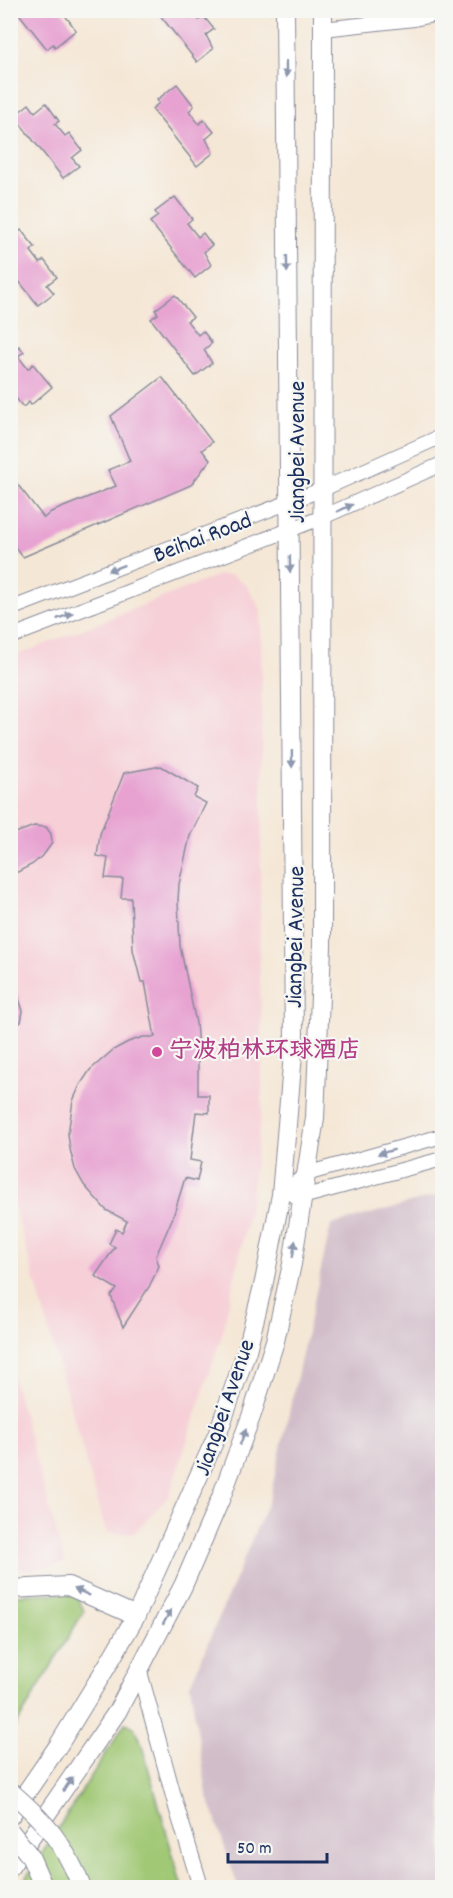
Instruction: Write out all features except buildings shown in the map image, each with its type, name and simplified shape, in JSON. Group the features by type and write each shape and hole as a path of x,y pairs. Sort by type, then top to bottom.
{"main road":[{"name":"Jiangbei Avenue","path":"10,1816 58,1746 136,1616 218,1433 247,1350 264,1282 281,1195 294,1042 285,10"},
{"name":"Jiangbei Avenue","path":"10,1867 117,1712 183,1586 252,1414 277,1330 292,1264 315,1118 322,947 323,10"},
{"path":"10,1589 68,1586 136,1616"},
{"path":"139,1670 201,1887"},
{"path":"10,1791 37,1814 63,1847 82,1887"},
{"path":"10,1831 30,1856 44,1887"}],"street":[{"path":"323,29 414,20 442,13"},
{"name":"Beihai Road","path":"10,609 290,502 442,436"},
{"name":"Beihai Road","path":"10,637 323,517 442,464"},
{"path":"281,1195 306,1174 442,1136"},
{"path":"281,1195 302,1197 442,1159"}],"shaded area":[{"path":"219,575 232,575 246,585 261,609 262,814 259,953 262,1107 249,1211 222,1334 169,1496 133,1534 106,1532 11,1196 10,658"},
{"path":"442,1194 442,1887 238,1887 207,1794 190,1685 270,1497 331,1225"},
{"path":"11,1371 65,1563 30,1570 11,1568"}],"green space":[{"path":"66,1593 78,1598 84,1611 11,1734 11,1595"},
{"path":"125,1723 133,1727 140,1739 182,1887 20,1888"}],"place":[{"name":"宁波柏林环球酒店","path":"157,1052"}]}
